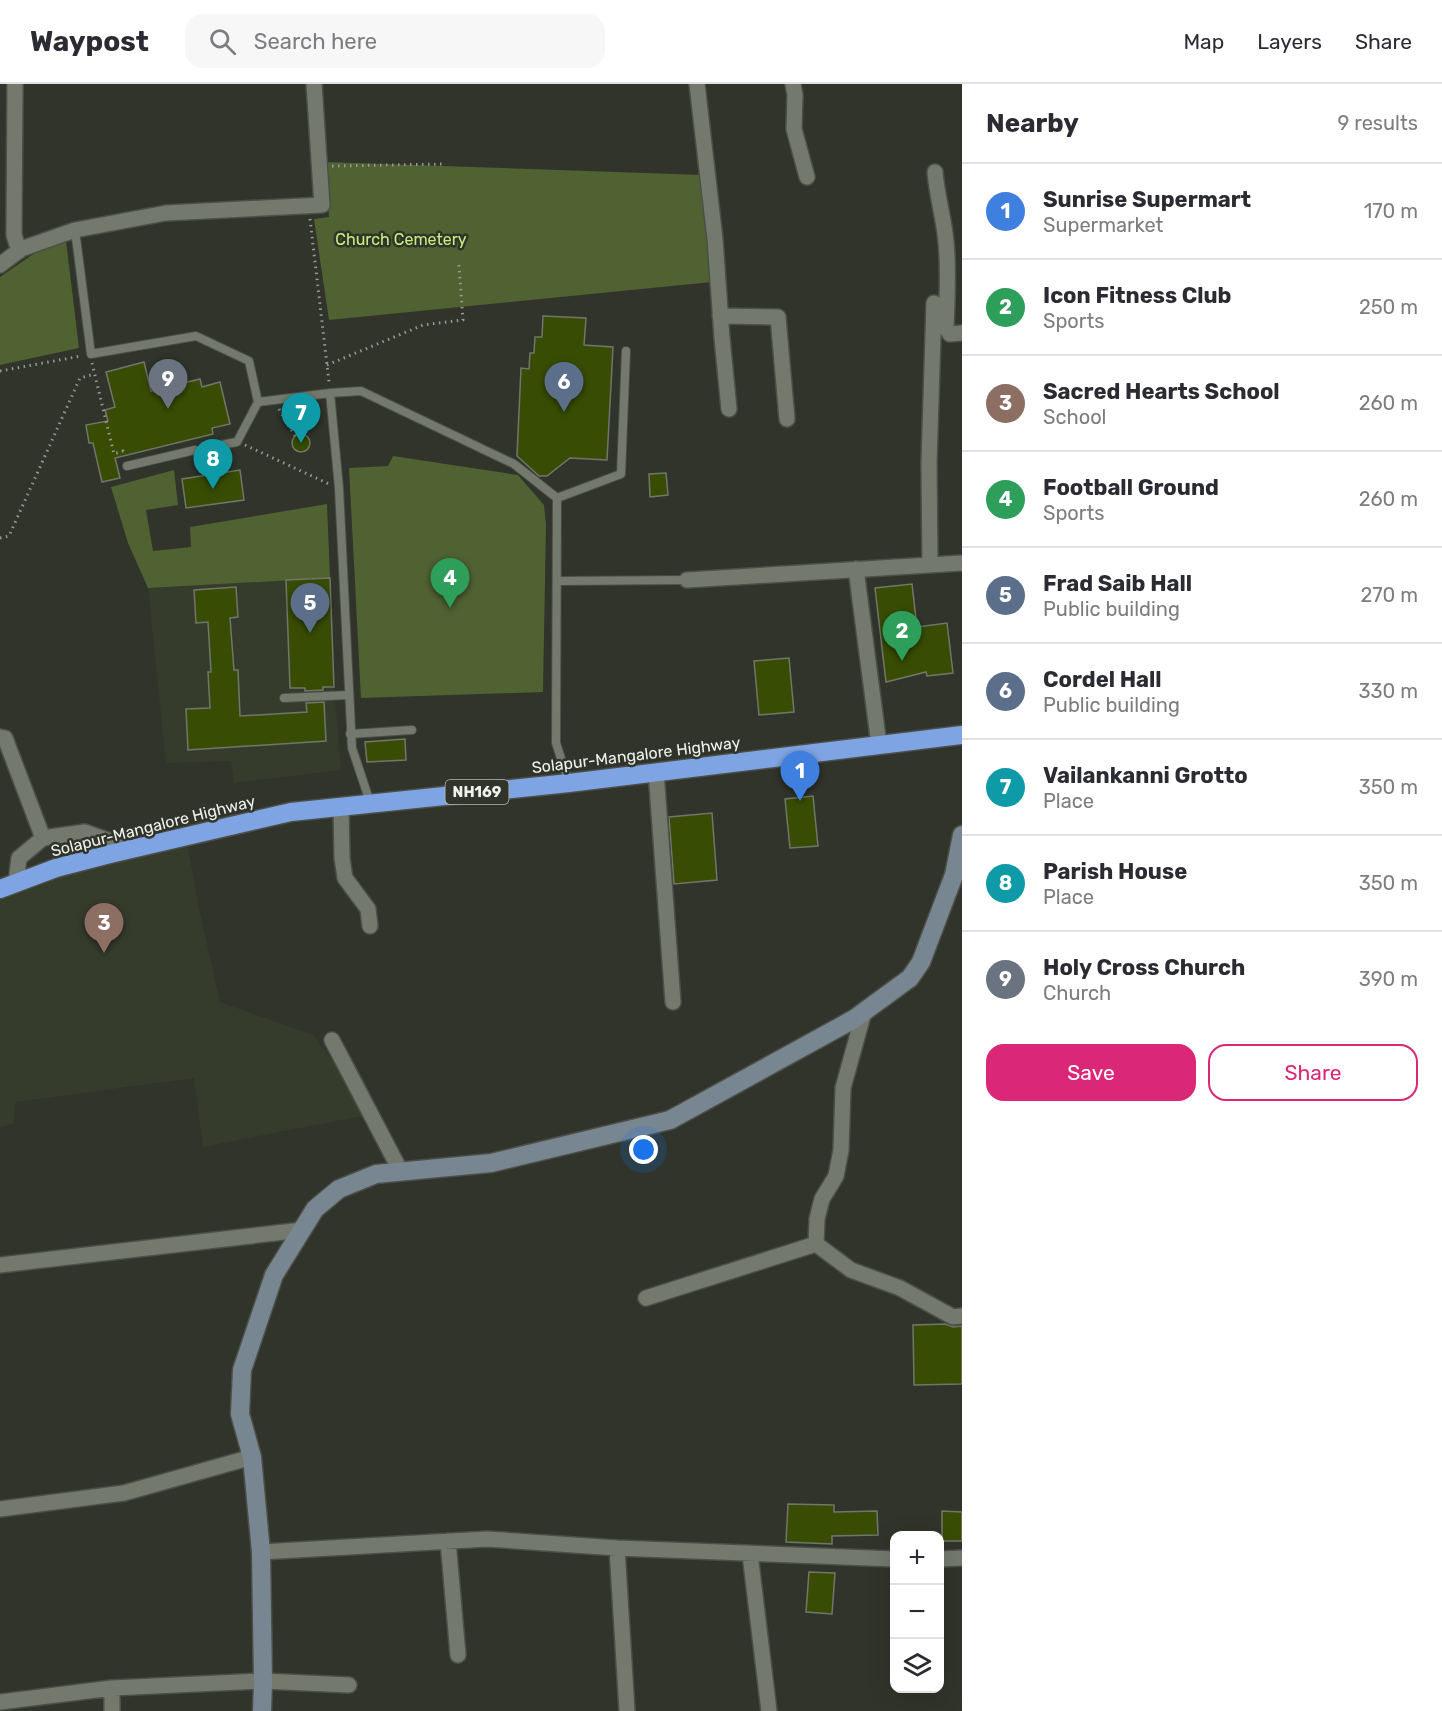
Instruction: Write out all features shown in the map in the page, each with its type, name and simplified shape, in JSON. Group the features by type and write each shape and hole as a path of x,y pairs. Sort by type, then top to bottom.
{"highway":[{"name":"Solapur-Mangalore Highway","path":"8,886 56,868 291,813 569,783 962,735"}],"street":[{"path":"15,84 14,235 19,250"},
{"path":"0,265 19,250 75,230 166,213 322,204 314,84"},
{"path":"697,84 715,239 729,409"},
{"path":"793,84 794,129 807,177"},
{"path":"935,172 937,199 946,239 946,328 950,334 962,333"},
{"path":"930,565 929,463 934,303"},
{"path":"720,316 778,317 787,419"},
{"path":"687,580 962,563"},
{"path":"856,569 879,745"},
{"path":"0,737 5,738 43,838"},
{"path":"656,772 673,1002"},
{"path":"341,807 342,858 345,878 368,909 370,926"},
{"path":"8,886 19,858 43,838 85,832 132,849"},
{"path":"262,1711 261,1551 252,1456 240,1414 242,1370 274,1275 315,1209 339,1189 376,1174 491,1163 670,1120 762,1071 864,1012 910,978 921,962 954,875 962,835"},
{"path":"816,1244 817,1219 822,1199 836,1176 843,1088 864,1012"},
{"path":"332,1040 401,1172"},
{"path":"0,1265 302,1230"},
{"path":"646,1298 816,1244"},
{"path":"816,1244 851,1270 900,1287 953,1317 962,1316"},
{"path":"0,1509 124,1493 252,1456"},
{"path":"261,1551 487,1539 616,1548 890,1559"},
{"path":"448,1541 458,1655"},
{"path":"616,1548 627,1711"},
{"path":"750,1554 768,1711"},
{"path":"944,1558 962,1558"},
{"path":"0,1702 112,1688 263,1680 349,1685"},
{"path":"112,1688 112,1711"}],"lane":[{"path":"75,230 91,354 196,336 249,361 258,402 237,441 205,448"},
{"path":"557,498 621,474 626,351"},
{"path":"258,402 361,391 513,464 557,498"},
{"path":"330,393 339,488 350,734 352,748 371,804"},
{"path":"127,466 195,450"},
{"path":"557,498 556,742 569,783"},
{"path":"556,580 687,580"},
{"path":"284,698 348,695"},
{"path":"350,734 412,730"}],"path":[{"path":"325,166 444,164"},
{"path":"309,205 330,393"},
{"path":"327,365 423,325 463,320 459,265"},
{"path":"0,371 91,354 114,454 123,452 127,466"},
{"path":"0,538 9,536 80,378 95,374"},
{"path":"274,400 295,436"},
{"path":"237,441 339,488"}],"shaded area":[{"path":"286,580 290,688 334,687 341,770 234,783 231,761 166,763 148,588"},
{"path":"188,847 220,1002 313,1035 365,1103 362,1116 203,1147 194,1078 16,1102 13,1124 0,1127 0,894 60,873"}],"green space":[{"name":"Church Cemetery","path":"325,162 703,175 712,282 329,320 314,219 329,217"},
{"path":"66,241 79,348 0,365 0,277 48,244"},
{"path":"393,456 518,475 544,505 546,524 543,692 361,698 349,468 388,466"},
{"path":"174,470 178,505 146,510 153,551 191,547 190,527 327,504 330,578 148,588 128,543 111,487"}],"building":[{"path":"543,316 586,318 584,345 613,347 607,460 570,458 547,476 539,476 517,456 521,368 529,369 530,353 534,353 535,337 542,337"},
{"path":"144,362 151,391 200,379 202,387 220,382 230,424 212,428 213,434 115,458 120,478 102,482 93,443 89,443 86,425 108,421 105,410 115,407 106,372"},
{"path":"297,434 305,434 310,439 308,450 297,452 292,447 292,439"},
{"path":"240,470 244,500 186,508 182,479"},
{"path":"666,473 668,495 650,497 649,474"},
{"path":"330,578 334,687 305,691 305,688 290,688 286,580"},
{"path":"912,584 917,627 947,623 953,673 927,676 926,672 886,682 875,588"},
{"path":"236,587 238,617 230,618 234,670 238,670 240,716 307,712 306,703 324,702 326,741 188,750 186,709 210,708 208,672 211,672 208,622 196,623 194,590"},
{"path":"789,658 794,712 759,715 754,661"},
{"path":"405,739 406,760 367,762 365,742"},
{"path":"813,796 818,846 790,848 785,799"},
{"path":"712,813 717,880 674,884 669,817"},
{"path":"945,1324 953,1327 962,1326 962,1384 914,1385 913,1325"},
{"path":"788,1504 834,1505 834,1512 877,1511 878,1535 832,1536 832,1544 786,1542"},
{"path":"942,1511 962,1512 962,1541 944,1541 944,1531 942,1531"},
{"path":"809,1572 835,1573 832,1614 806,1612"}],"place":[{"name":"Holy Cross Church","path":"168,409"},
{"name":"Cordel Hall","path":"564,412"},
{"name":"Vailankanni Grotto","path":"301,443"},
{"name":"Parish House","path":"213,489"},
{"name":"Football Ground","path":"450,608"},
{"name":"Frad Saib Hall","path":"310,633"},
{"name":"Icon Fitness Club","path":"902,661"},
{"name":"Sunrise Supermart","path":"800,801"},
{"name":"Sacred Hearts School","path":"104,953"}]}
